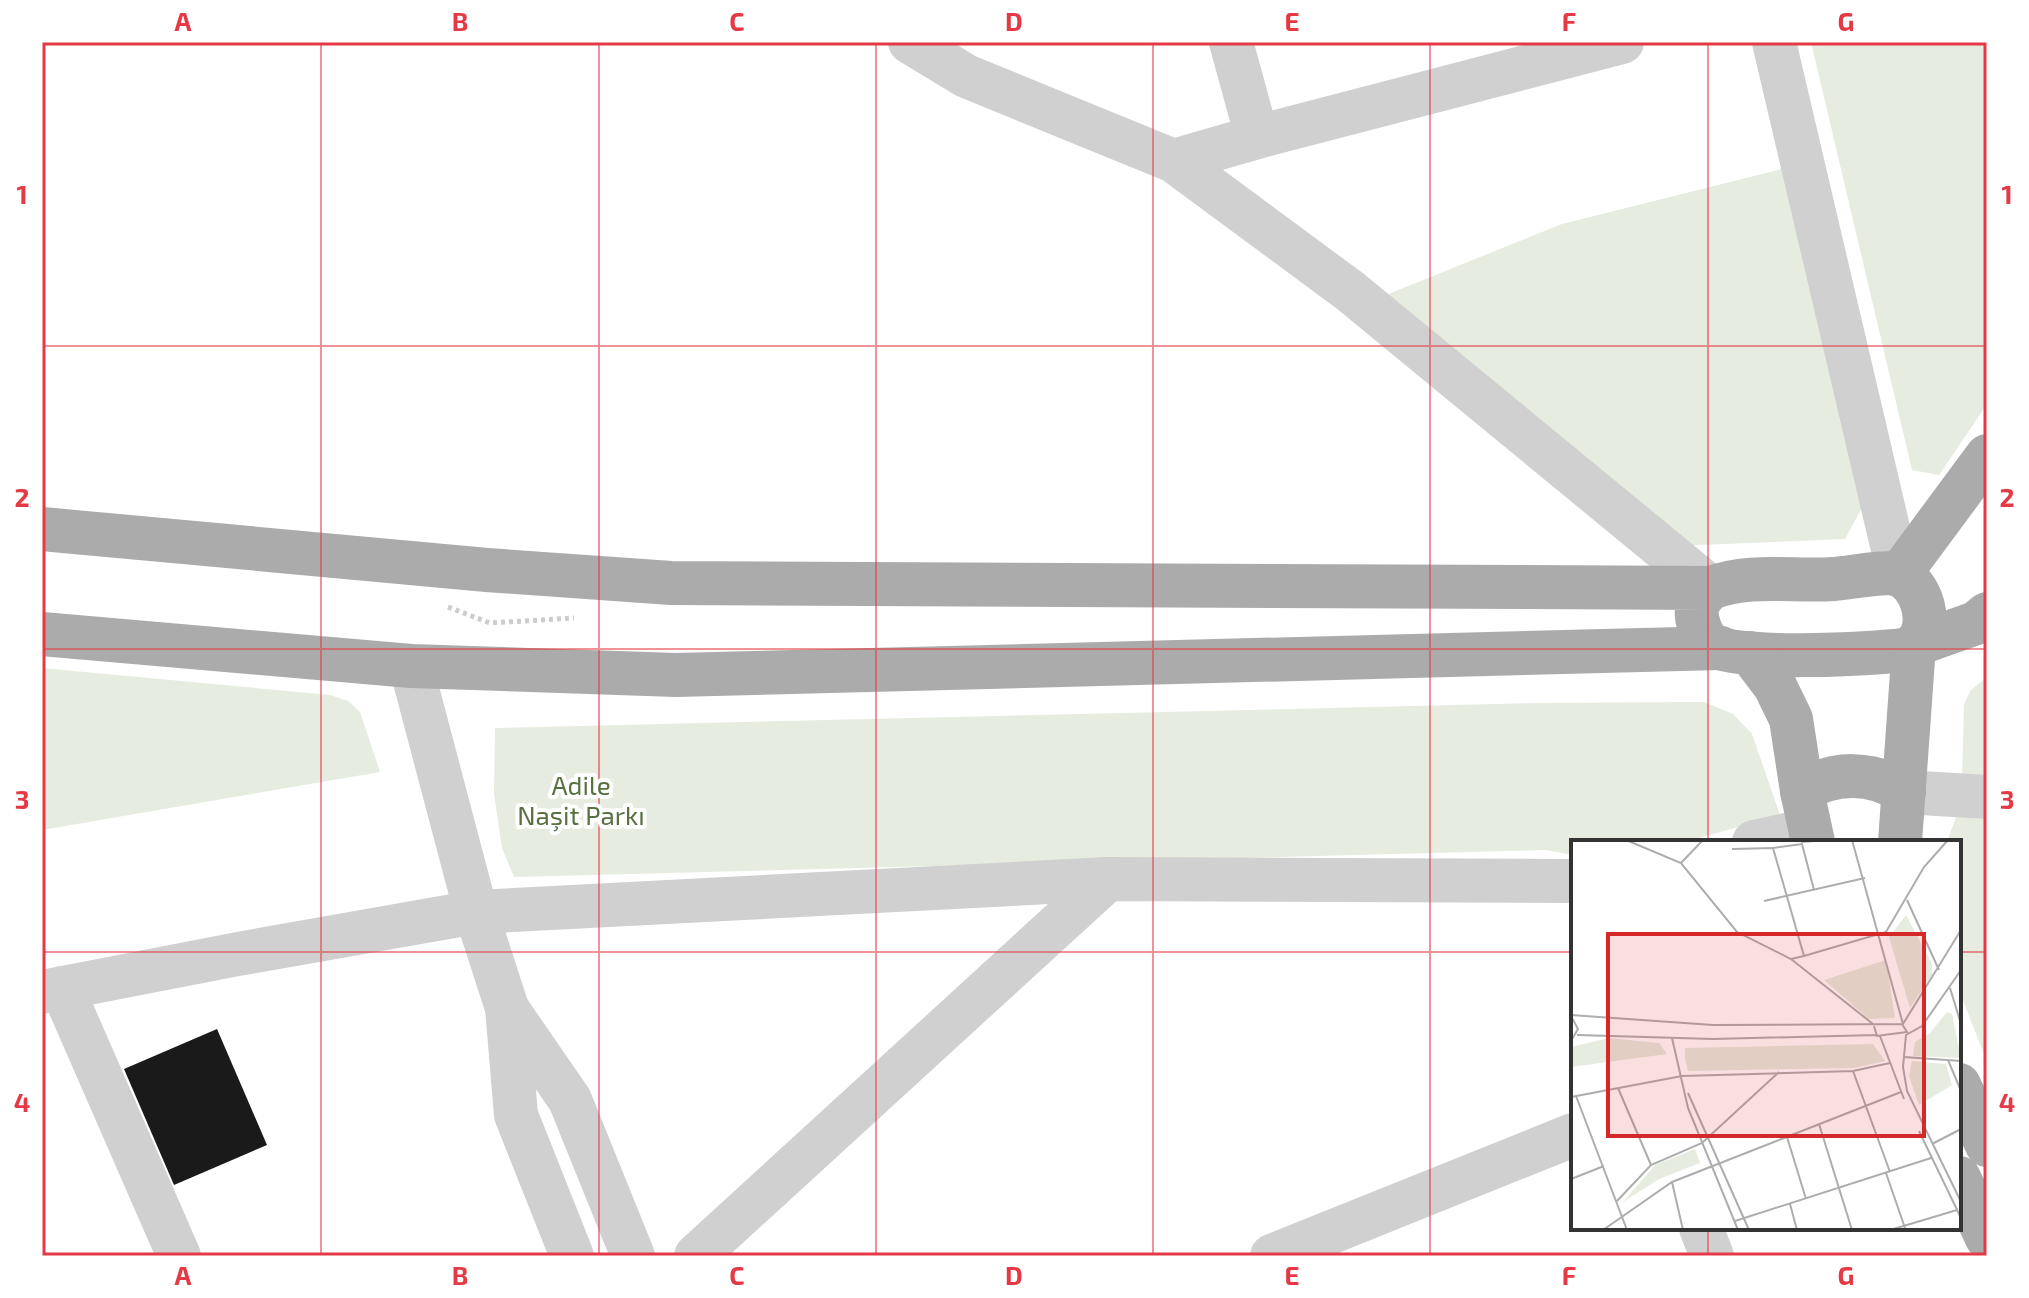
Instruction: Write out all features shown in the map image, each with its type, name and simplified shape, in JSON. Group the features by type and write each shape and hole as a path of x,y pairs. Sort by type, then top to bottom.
{"main road":[{"path":"1899,575 1987,456"},
{"path":"42,529 487,570 671,583 1711,588 1744,580 1899,575 1917,592 1924,609 1924,626 1914,645 1900,840"},
{"path":"1711,588 1697,605 1697,617 1704,637 1714,646 1736,651 1775,686 1791,719 1808,821"},
{"path":"42,634 411,666 676,675 1736,651 1872,653 1907,649 1976,623 1987,614"},
{"path":"1808,821 1816,782 1850,775 1870,777 1890,783 1904,792"},
{"path":"1961,1089 1987,1145"},
{"path":"1961,1182 1987,1238"}],"street":[{"path":"910,42 966,76 1174,161 1350,291 1711,588"},
{"path":"1231,42 1257,137"},
{"path":"1174,161 1622,42"},
{"path":"1774,42 1899,575"},
{"path":"411,666 476,912 507,1008 516,1115 572,1256"},
{"path":"1904,792 1987,797"},
{"path":"1759,840 1808,821"},
{"path":"696,1256 1108,879"},
{"path":"179,1256 52,990 476,912 1108,879 1571,881"},
{"path":"507,1008 570,1100 633,1256"},
{"path":"1272,1256 1362,1239 1571,1136"},
{"path":"1702,1230 1712,1256"}],"green space":[{"path":"1811,42 1987,42 1987,404 1939,475 1912,470"},
{"path":"1786,168 1864,504 1845,539 1676,546 1386,295 1562,224"},
{"path":"42,668 330,695 348,701 360,712 380,772 42,830"},
{"path":"1987,677 1987,784 1962,782 1964,704 1971,690"},
{"name":"Adile Naşit Parkı","path":"1704,702 1733,714 1752,734 1780,815 1692,840 1571,840 1571,855 1546,850 514,877 502,848 494,794 495,728 1538,703"},
{"path":"1956,817 1987,819 1987,1062 1961,995 1961,840 1948,840"}],"building":[{"path":"217,1029 267,1145 174,1185 124,1069"}]}
